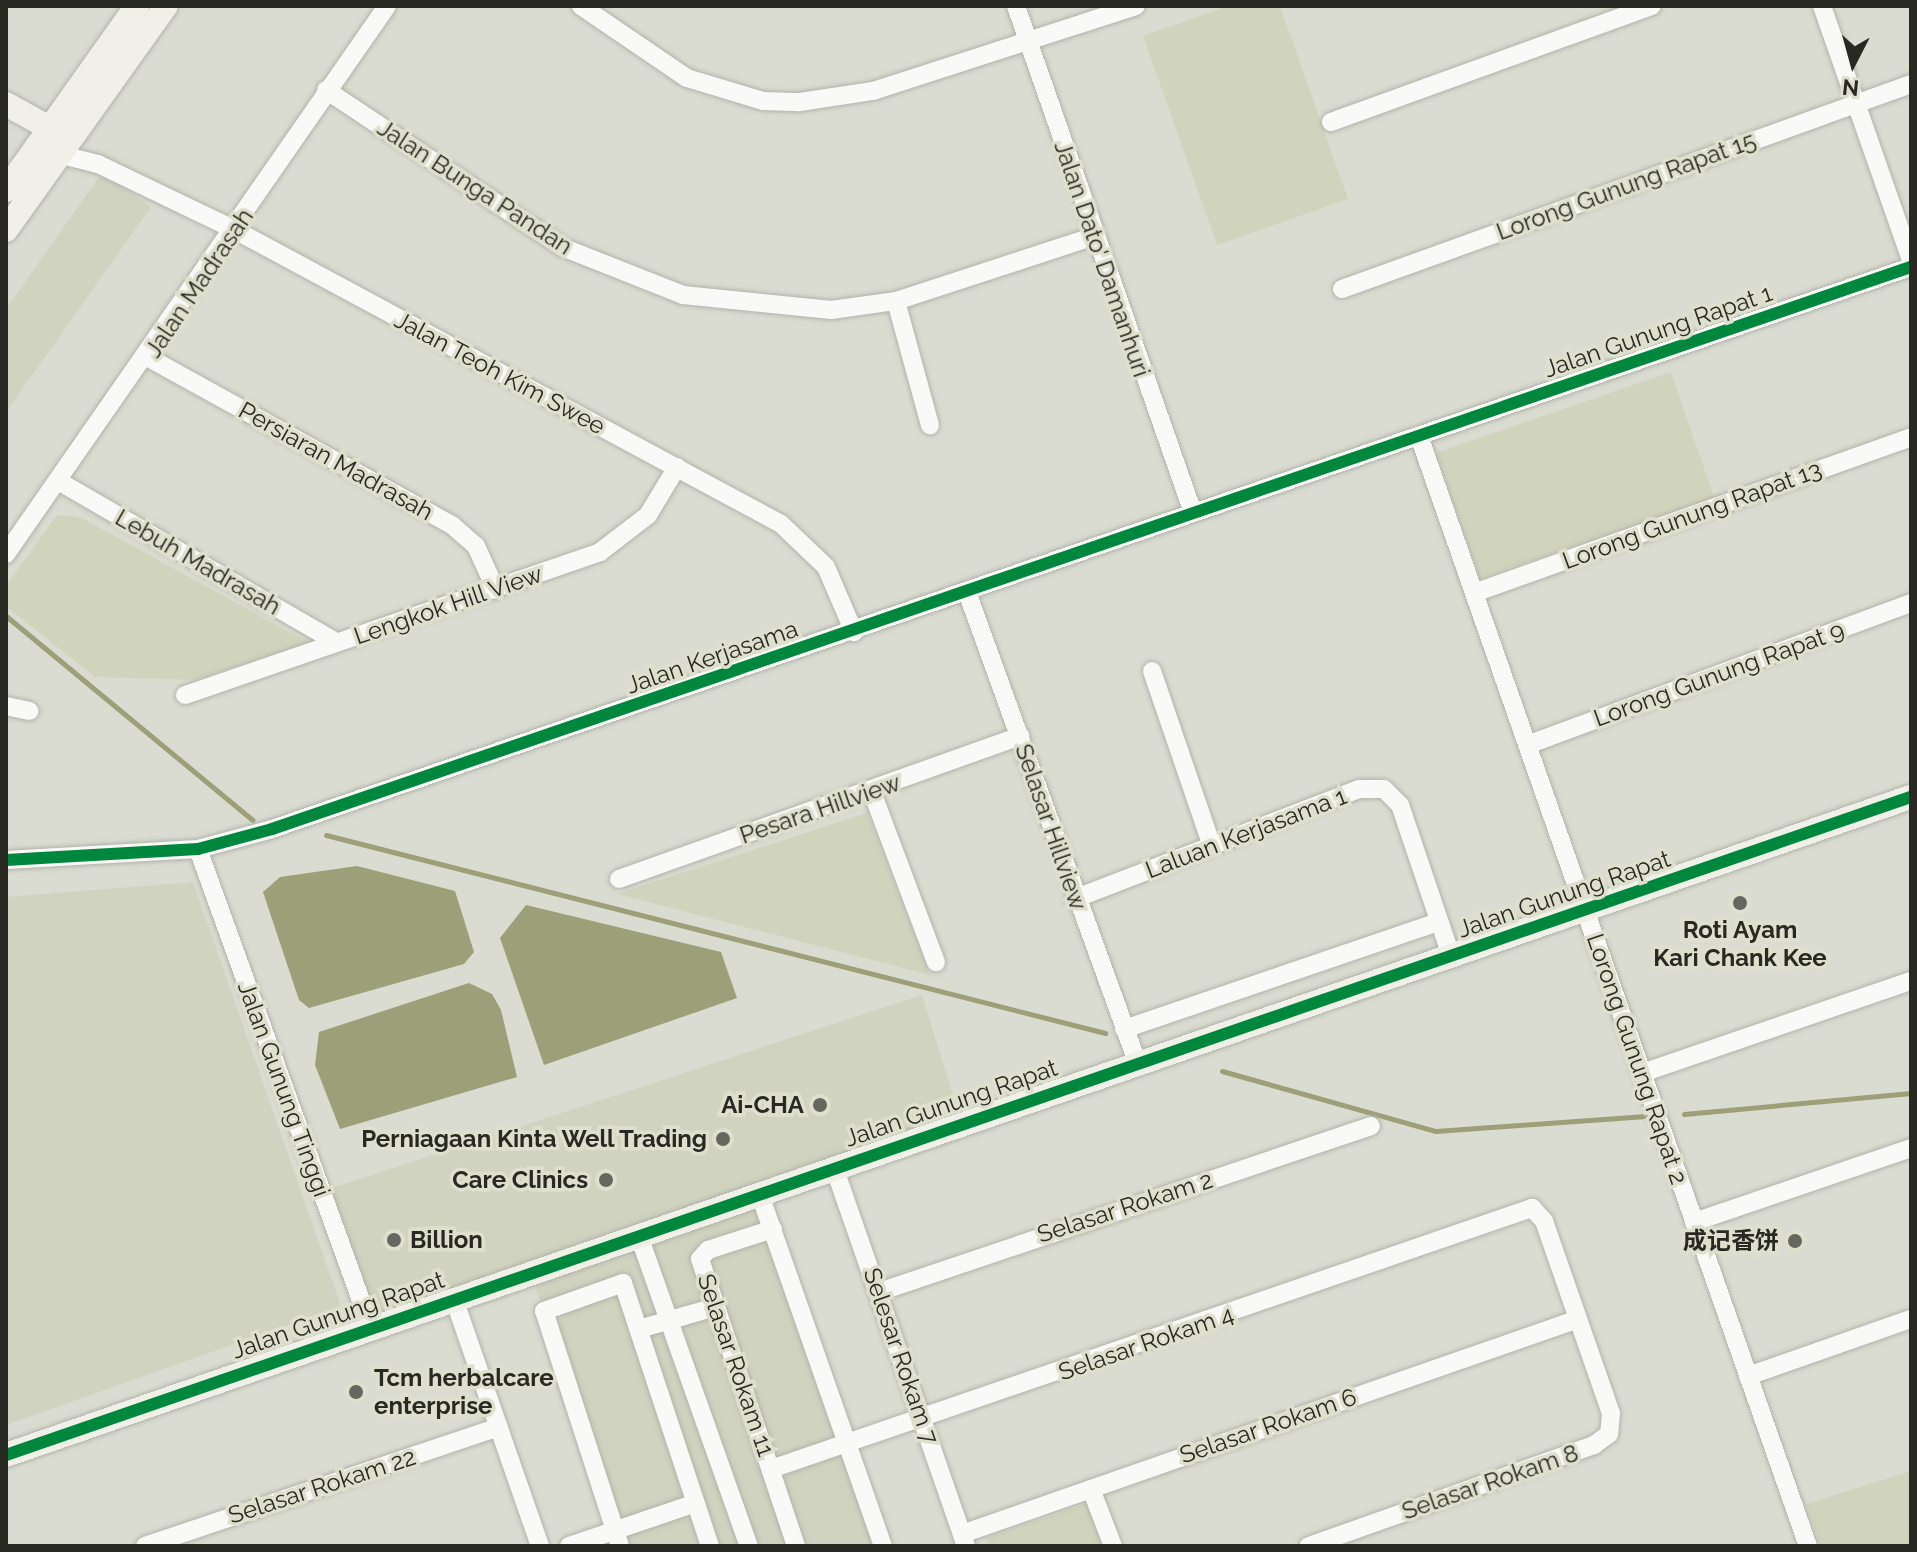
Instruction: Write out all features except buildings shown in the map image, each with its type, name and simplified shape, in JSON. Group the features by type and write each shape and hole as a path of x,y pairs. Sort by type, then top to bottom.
{"street":[{"path":"6,230 54,140 137,6"},
{"path":"6,190 54,140 166,6"},
{"name":"Jalan Madrasah","path":"6,554 149,358 326,90 387,6"},
{"path":"581,6 687,78 763,101 873,91 1136,6"},
{"name":"Jalan Dato' Damanhuri","path":"1016,6 1092,237 1192,510"},
{"path":"1331,122 1652,6"},
{"path":"1822,6 1911,260"},
{"name":"Lorong Gunung Rapat 15","path":"1342,289 1911,84"},
{"name":"Jalan Bunga Pandan","path":"326,90 562,247 683,295 831,310 896,301 1092,237"},
{"name":"Jalan Teoh Kim Swee","path":"6,104 54,140 235,230 677,467 807,544 826,567 854,632"},
{"path":"6,122 54,140"},
{"name":"Jalan Gunung Rapat 1","path":"1419,436 1911,267"},
{"path":"896,301 930,425"},
{"name":"Persiaran Madrasah","path":"149,358 453,526 476,546 496,590"},
{"name":"Jalan Kerjasama","path":"6,860 198,849 854,632 1192,510 1419,436"},
{"name":"Lorong Gunung Rapat 2","path":"1419,436 1808,1546"},
{"name":"Lorong Gunung Rapat 13","path":"1474,593 1911,437"},
{"name":"Lengkok Hill View","path":"185,695 496,590 626,537 677,467"},
{"name":"Lebuh Madrasah","path":"60,482 336,642"},
{"name":"Selasar Hillview","path":"967,592 1020,736 1074,899 1137,1062"},
{"name":"Lorong Gunung Rapat 9","path":"1527,745 1911,603"},
{"path":"1152,671 1212,846"},
{"path":"6,706 29,711"},
{"name":"Pesara Hillview","path":"619,879 872,792 1020,736"},
{"name":"Laluan Kerjasama 1","path":"1074,899 1359,789 1384,789 1400,805 1451,956"},
{"path":"872,792 936,962"},
{"name":"Jalan Gunung Rapat","path":"6,1455 759,1192 1911,797"},
{"name":"Jalan Gunung Tinggi","path":"198,849 371,1328"},
{"path":"1124,1029 1439,922"},
{"path":"1642,1073 1911,981"},
{"name":"Selasar Rokam 2","path":"879,1292 1371,1126"},
{"path":"1694,1222 1911,1148"},
{"name":"Selesar Rokam 7","path":"834,1167 964,1540"},
{"path":"759,1192 883,1546"},
{"name":"Selasar Rokam 8","path":"1308,1546 1594,1445 1609,1434 1611,1413 1575,1320 1544,1221 1532,1208 1518,1207"},
{"name":"Selasar Rokam 4","path":"771,1469 849,1446 1323,1282 1518,1207"},
{"name":"Selasar Rokam 11","path":"773,1229 700,1259 796,1546"},
{"name":"Selasar Rokam 11","path":"639,1236 749,1546"},
{"path":"617,1538 544,1311 623,1283 710,1546"},
{"path":"454,1299 499,1427 535,1545"},
{"path":"639,1329 715,1307"},
{"path":"1748,1376 1911,1319"},
{"name":"Selasar Rokam 6","path":"964,1540 1091,1489 1575,1320"},
{"name":"Selasar Rokam 22","path":"145,1546 499,1427"},
{"path":"1091,1489 1113,1546"},
{"path":"569,1546 617,1538 696,1503"}],"shaded area":[{"path":"1228,6 1280,6 1348,199 1217,245 1143,36"},
{"path":"102,173 151,207 6,412 6,309"},
{"path":"1671,372 1714,498 1480,578 1437,453"},
{"path":"57,515 80,517 309,643 193,680 95,677 6,606 6,585"},
{"path":"867,813 930,975 617,894"},
{"path":"357,866 455,891 474,952 464,964 309,1008 299,1000 263,892 280,877"},
{"path":"193,882 341,1306 6,1425 6,897"},
{"path":"526,905 721,952 737,998 544,1065 500,938"},
{"path":"469,983 492,994 501,1010 517,1077 340,1129 315,1065 319,1032"},
{"path":"922,995 962,1124 756,1194 881,1546 625,1546 531,1274 372,1328 320,1192"},
{"path":"1911,1471 1911,1546 1821,1546 1806,1504"},
{"path":"1088,1503 1102,1546 989,1546 986,1538"}],"waterway":[{"path":"6,616 253,820"},
{"path":"326,835 1105,1033"},
{"path":"1222,1071 1436,1131 1645,1116"},
{"path":"1684,1114 1911,1093"}],"cycle path":[{"path":"6,860 198,849 272,829 1911,267"},
{"path":"6,1455 1911,797"}],"place":[{"name":"Roti Ayam Kari Chank Kee","path":"1740,903"},
{"name":"Ai-CHA","path":"820,1105"},
{"name":"Perniagaan Kinta Well Trading","path":"723,1139"},
{"name":"Care Clinics","path":"606,1180"},
{"name":"Billion","path":"394,1240"},
{"name":"成记香饼","path":"1795,1241"},
{"name":"Tcm herbalcare enterprise","path":"356,1392"}]}
